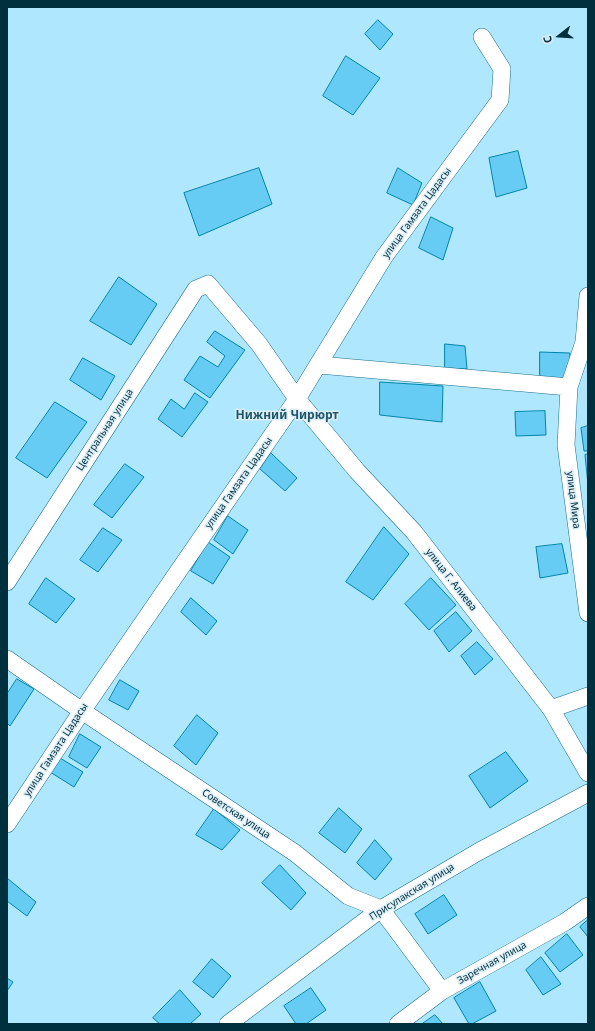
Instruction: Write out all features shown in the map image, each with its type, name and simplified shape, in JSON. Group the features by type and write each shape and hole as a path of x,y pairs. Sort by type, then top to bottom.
{"street":[{"name":"улица Гамзата Цадасы","path":"7,824 82,711 297,399 384,257 500,100 502,69 482,37"},
{"name":"улица Г. Алиева","path":"208,284 259,344 297,399 356,471 414,532 551,709 588,773"},
{"name":"Центральная улица","path":"7,582 196,289 208,284"},
{"name":"улица Мира","path":"588,296 584,342 569,387 566,445 588,613"},
{"path":"319,365 569,387"},
{"name":"Советская улица","path":"7,659 82,711 295,853 348,896 381,909"},
{"path":"551,709 588,696"},
{"name":"Присулакская улица","path":"228,1024 381,909 478,852 588,793"},
{"name":"Заречная улица","path":"398,1024 442,991 565,922 588,906"},
{"path":"381,909 442,991"}],"building":[{"path":"378,20 393,34 380,50 365,34"},
{"path":"346,56 380,78 353,115 323,96"},
{"path":"518,151 527,188 496,197 489,158"},
{"path":"259,168 272,204 199,236 184,193"},
{"path":"398,168 422,183 413,205 387,193"},
{"path":"431,217 453,228 443,260 419,248"},
{"path":"119,277 157,304 131,345 90,321"},
{"path":"215,331 245,350 210,398 184,380 200,356 218,367 225,356 207,342"},
{"path":"445,344 465,346 467,369 445,368"},
{"path":"540,352 570,353 569,378 540,378"},
{"path":"83,358 115,376 101,400 70,380"},
{"path":"380,382 443,386 442,422 380,415"},
{"path":"195,393 208,402 182,437 158,419 171,399 184,409"},
{"path":"55,402 87,422 47,478 16,458"},
{"path":"545,411 546,435 516,436 515,412"},
{"path":"588,426 588,451 584,451 581,428"},
{"path":"271,453 297,478 285,491 260,469"},
{"path":"588,454 588,485 585,455"},
{"path":"125,464 144,477 112,518 94,505"},
{"path":"228,516 248,530 233,554 214,540"},
{"path":"384,527 409,554 373,600 346,582"},
{"path":"103,528 122,540 98,572 80,560"},
{"path":"208,542 230,557 213,584 191,571"},
{"path":"562,544 568,573 540,578 536,547"},
{"path":"46,578 75,599 56,623 29,604"},
{"path":"431,578 456,605 429,630 405,604"},
{"path":"191,598 217,621 206,635 181,612"},
{"path":"456,612 472,631 449,652 434,631"},
{"path":"477,642 493,659 475,675 461,656"},
{"path":"17,679 34,689 10,726 7,723 7,694"},
{"path":"120,680 139,691 128,710 109,700"},
{"path":"197,715 218,733 196,765 174,746"},
{"path":"80,734 101,747 87,768 69,757"},
{"path":"506,752 528,781 490,808 469,776"},
{"path":"60,758 83,772 74,787 50,772"},
{"path":"339,808 362,829 345,853 319,833"},
{"path":"214,809 240,830 222,850 196,835"},
{"path":"375,840 392,859 375,880 357,863"},
{"path":"280,865 306,893 291,910 262,883"},
{"path":"7,878 36,902 27,916 7,901"},
{"path":"444,895 457,915 428,934 415,914"},
{"path":"588,920 588,937 580,927"},
{"path":"567,934 583,955 560,972 545,953"},
{"path":"541,957 561,984 543,995 526,970"},
{"path":"212,959 231,976 213,998 193,982"},
{"path":"7,978 13,982 7,991"},
{"path":"480,982 496,1011 472,1024 469,1024 454,998"},
{"path":"311,988 326,1010 306,1024 296,1024 284,1006"},
{"path":"180,990 201,1014 190,1024 160,1024 153,1018"},
{"path":"435,1015 443,1024 422,1024"}],"district":[{"name":"Нижний Чирюрт","path":"287,416"}]}
